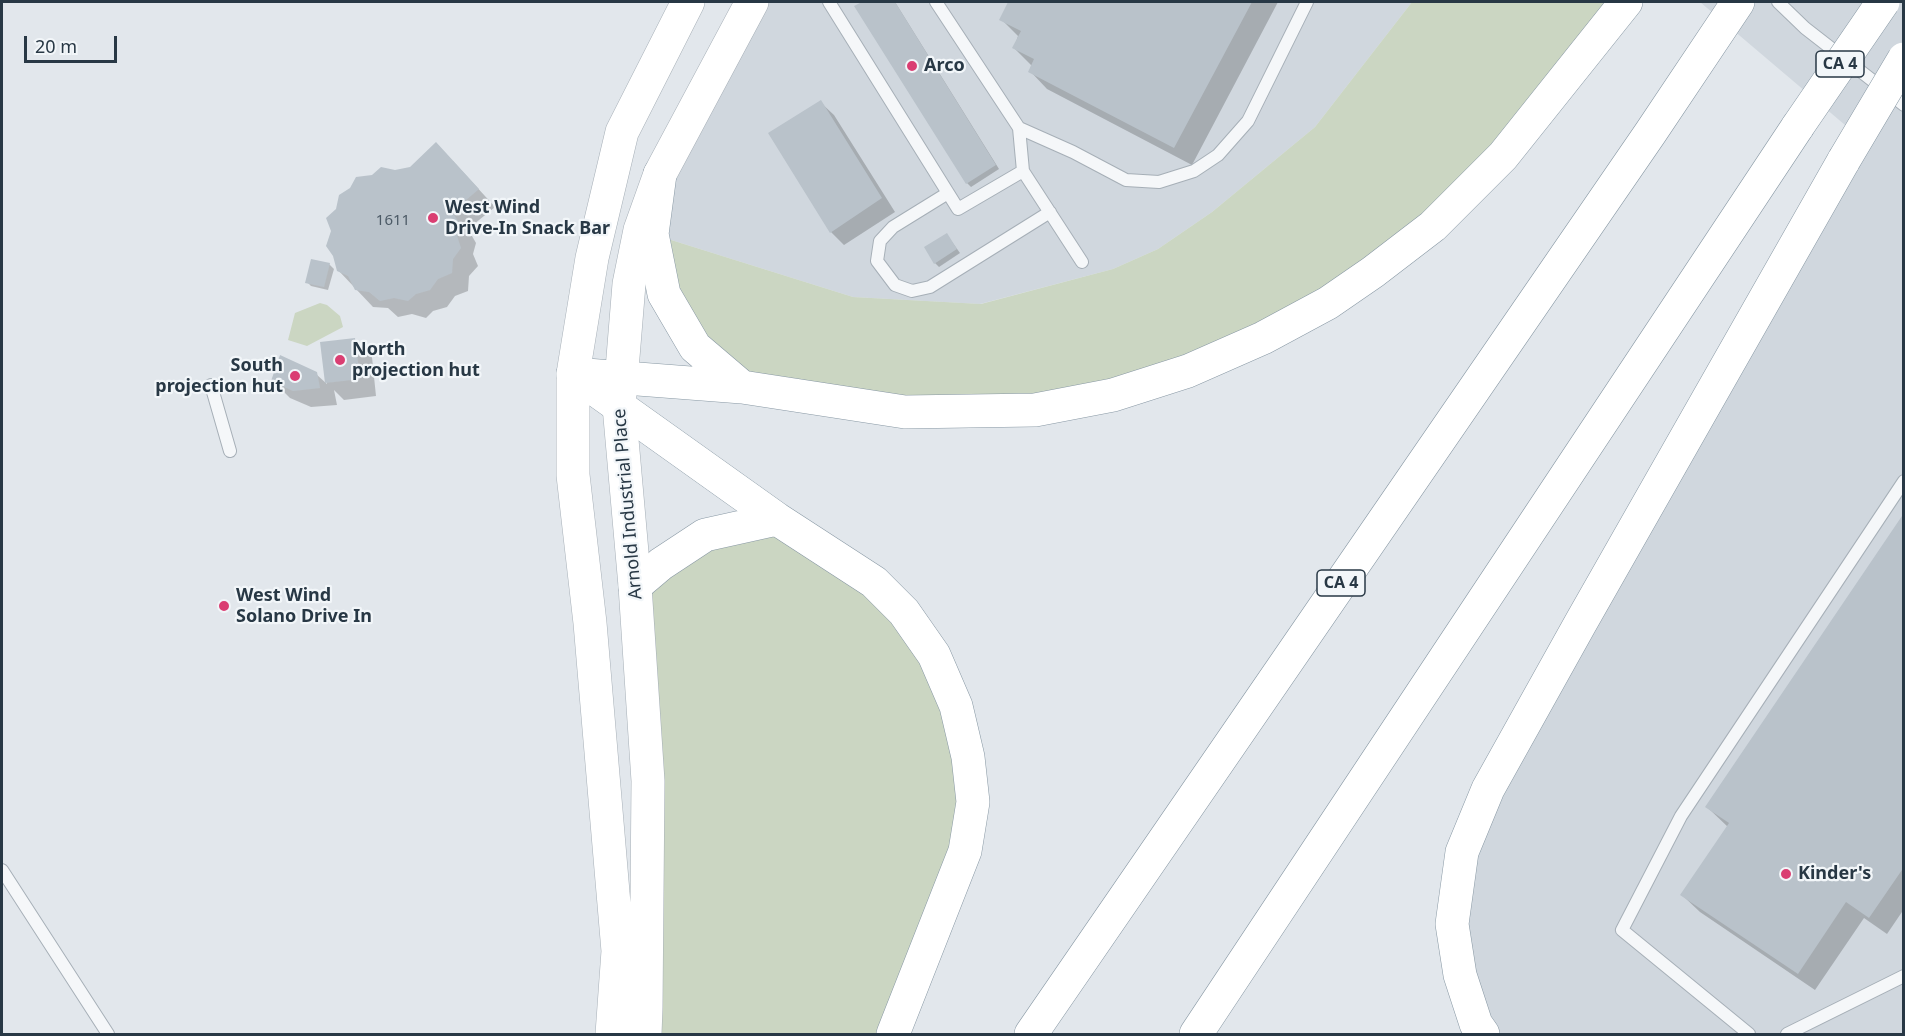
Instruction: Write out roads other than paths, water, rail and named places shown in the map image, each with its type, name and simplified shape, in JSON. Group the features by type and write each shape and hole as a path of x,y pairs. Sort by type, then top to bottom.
{"main road":[{"path":"612,1035 618,951 590,623 573,475 573,374 592,258 622,132 688,2"},
{"name":"Arnold Industrial Place","path":"645,1035 648,781 620,392 629,284 640,230 660,174 752,2"},
{"path":"620,392 742,387 905,412 1035,410 1113,395 1188,371 1263,338 1328,303 1434,226 1503,156 1626,2"},
{"name":"CA 4","path":"1031,1035 1738,2"},
{"name":"CA 4","path":"1196,1035 1798,126 1883,2"},
{"path":"1483,1035 1476,1023 1460,975 1452,924 1462,852 1488,789 1844,160 1904,59"},
{"path":"660,174 652,234 664,294 695,347 742,387"},
{"path":"573,374 620,392 777,519 874,582 904,612 934,655 956,706 973,802 966,847 893,1035"},
{"path":"635,586 661,564 705,536 777,519"}],"lane":[{"path":"829,2 958,209 1023,171"},
{"path":"936,2 1019,128 1023,171 1082,262"},
{"path":"1019,128 1073,152 1126,180 1159,182 1194,171 1218,155 1248,121 1307,2"},
{"path":"1778,2 1805,28 1904,105"},
{"path":"948,193 893,226 880,241 877,261 895,285 912,291 930,287 1050,212"},
{"path":"211,385 230,451"},
{"path":"1749,1035 1622,930 1681,816 1904,481"},
{"path":"2,870 108,1035"},
{"path":"1787,1035 1904,976"}],"place":[{"name":"Arco","path":"912,66"},
{"name":"West Wind Drive-In Snack Bar","path":"433,218"},
{"name":"North projection hut","path":"340,360"},
{"name":"South projection hut","path":"295,376"},
{"name":"West Wind Solano Drive In","path":"224,606"},
{"name":"Kinder's","path":"1786,874"}]}
